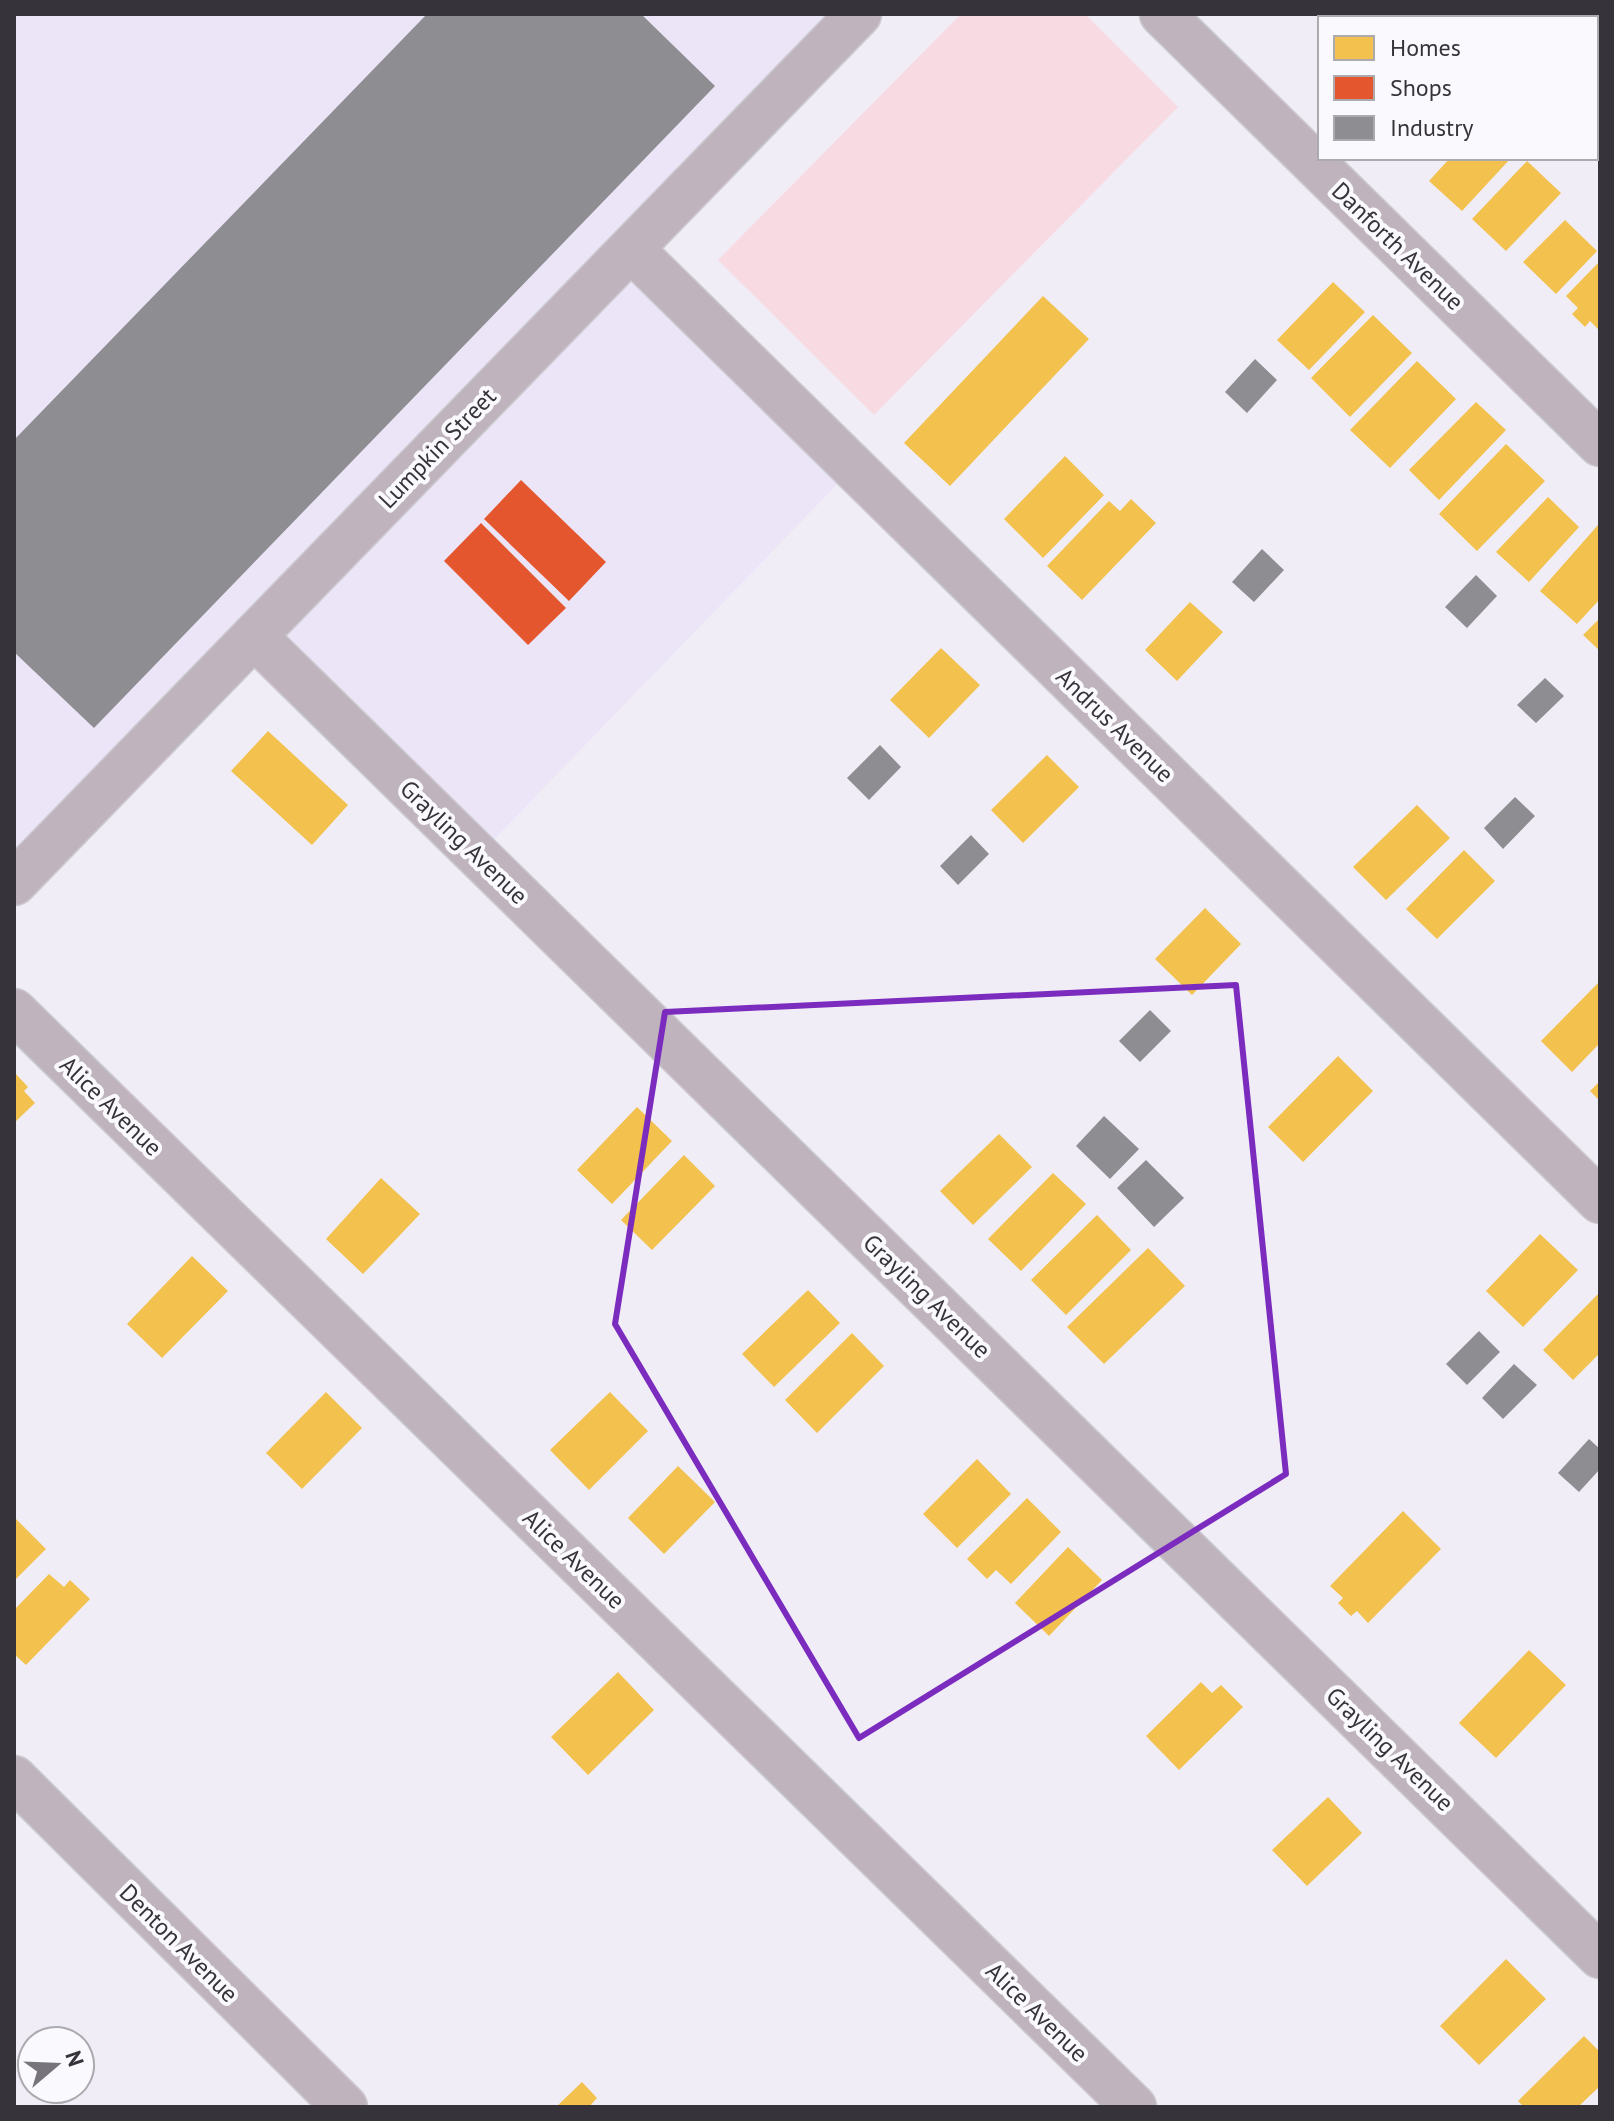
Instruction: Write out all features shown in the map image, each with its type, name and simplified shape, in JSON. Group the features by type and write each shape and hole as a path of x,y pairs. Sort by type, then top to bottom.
{"street":[{"name":"Lumpkin Street","path":"14,883 859,14"},
{"name":"Danforth Avenue","path":"1162,14 1600,444"},
{"name":"Andrus Avenue","path":"631,249 1600,1201"},
{"name":"Grayling Avenue","path":"254,636 1600,1956"},
{"name":"Alice Avenue","path":"14,1011 1134,2107"},
{"name":"Denton Avenue","path":"14,1778 345,2107"}],"highlighted area":[{"path":"1236,985 1286,1474 859,1738 615,1324 665,1012"}],"shaded area":[{"path":"14,14 859,14 631,249 853,468 478,856 254,636 14,883"},
{"path":"961,14 1085,14 1178,107 874,415 718,260"}],"building: Homes":[{"path":"1448,160 1509,160 1462,211 1429,181"},
{"path":"1527,161 1561,193 1506,251 1472,219"},
{"path":"1565,220 1597,251 1556,294 1523,262"},
{"path":"1600,261 1600,331 1590,321 1585,327 1572,314 1578,308 1566,296"},
{"path":"1333,282 1365,312 1309,370 1277,340"},
{"path":"1043,296 1089,339 950,486 904,443"},
{"path":"1373,315 1412,353 1350,417 1311,378"},
{"path":"1417,361 1456,399 1390,468 1350,430"},
{"path":"1476,402 1506,430 1439,500 1409,470"},
{"path":"1506,444 1545,481 1477,551 1439,514"},
{"path":"1065,456 1104,495 1043,558 1004,519"},
{"path":"1548,497 1579,527 1529,582 1496,552"},
{"path":"1131,499 1156,523 1082,600 1047,566 1109,501 1120,511"},
{"path":"1598,525 1600,599 1577,624 1540,591"},
{"path":"1190,602 1223,632 1177,681 1145,650"},
{"path":"1600,618 1600,651 1583,635"},
{"path":"941,648 980,685 929,738 890,700"},
{"path":"268,731 348,805 312,845 231,771"},
{"path":"1047,755 1079,787 1023,843 991,810"},
{"path":"1417,805 1450,838 1386,900 1353,867"},
{"path":"1464,850 1495,881 1437,939 1406,909"},
{"path":"1205,908 1241,944 1192,995 1155,959"},
{"path":"1600,981 1600,1043 1572,1072 1541,1041"},
{"path":"1338,1056 1373,1091 1303,1162 1268,1127"},
{"path":"14,1072 28,1087 24,1091 35,1103 14,1123"},
{"path":"1600,1081 1600,1101 1590,1091"},
{"path":"637,1107 672,1141 612,1204 577,1170"},
{"path":"999,1134 1032,1167 973,1225 940,1191"},
{"path":"684,1155 715,1186 652,1250 621,1220"},
{"path":"1053,1173 1086,1204 1021,1271 988,1239"},
{"path":"381,1178 420,1214 363,1274 326,1239"},
{"path":"1097,1215 1131,1250 1066,1315 1031,1280"},
{"path":"1540,1234 1578,1270 1523,1327 1486,1291"},
{"path":"1148,1248 1185,1286 1104,1364 1067,1327"},
{"path":"192,1256 228,1291 162,1358 127,1324"},
{"path":"808,1290 840,1323 774,1387 742,1354"},
{"path":"1600,1292 1600,1353 1573,1380 1543,1350"},
{"path":"852,1333 884,1366 817,1433 785,1400"},
{"path":"326,1392 362,1428 302,1489 266,1453"},
{"path":"610,1392 648,1431 589,1490 550,1450"},
{"path":"977,1459 1011,1494 957,1548 923,1514"},
{"path":"678,1466 715,1502 664,1554 628,1518"},
{"path":"1027,1498 1061,1532 1011,1584 996,1570 987,1579 967,1559"},
{"path":"1403,1511 1441,1549 1368,1623 1357,1611 1351,1616 1338,1603 1343,1598 1330,1586"},
{"path":"14,1517 46,1549 14,1581"},
{"path":"1068,1547 1102,1580 1049,1636 1015,1603"},
{"path":"49,1574 64,1587 70,1580 90,1599 26,1665 14,1654 14,1610"},
{"path":"1529,1650 1566,1685 1496,1758 1459,1723"},
{"path":"618,1672 654,1710 588,1775 551,1737"},
{"path":"1201,1682 1212,1693 1221,1685 1243,1707 1179,1770 1146,1736"},
{"path":"1328,1797 1362,1833 1307,1886 1272,1850"},
{"path":"1506,1959 1546,1999 1479,2065 1440,2026"},
{"path":"1584,2036 1600,2052 1600,2086 1578,2107 1524,2107 1518,2101"},
{"path":"582,2082 597,2098 589,2107 556,2107"}],"building: Shops":[{"path":"521,480 606,562 569,601 484,519"},
{"path":"481,523 566,608 528,645 444,561"}],"building: Industry":[{"path":"427,14 641,14 715,86 94,728 14,652 14,440"},
{"path":"1255,359 1277,380 1247,413 1225,392"},
{"path":"1262,549 1284,570 1254,602 1232,582"},
{"path":"1476,575 1497,596 1467,628 1445,607"},
{"path":"1545,678 1564,696 1536,723 1517,705"},
{"path":"880,745 901,767 869,800 847,778"},
{"path":"1515,797 1535,816 1503,849 1484,828"},
{"path":"971,835 989,854 958,885 940,866"},
{"path":"1150,1010 1171,1031 1140,1062 1119,1041"},
{"path":"1104,1116 1139,1149 1110,1179 1076,1146"},
{"path":"1146,1160 1184,1198 1154,1227 1117,1188"},
{"path":"1479,1331 1500,1352 1467,1385 1446,1364"},
{"path":"1514,1364 1537,1385 1503,1419 1482,1398"},
{"path":"1589,1439 1600,1449 1600,1469 1579,1492 1558,1473"}]}
